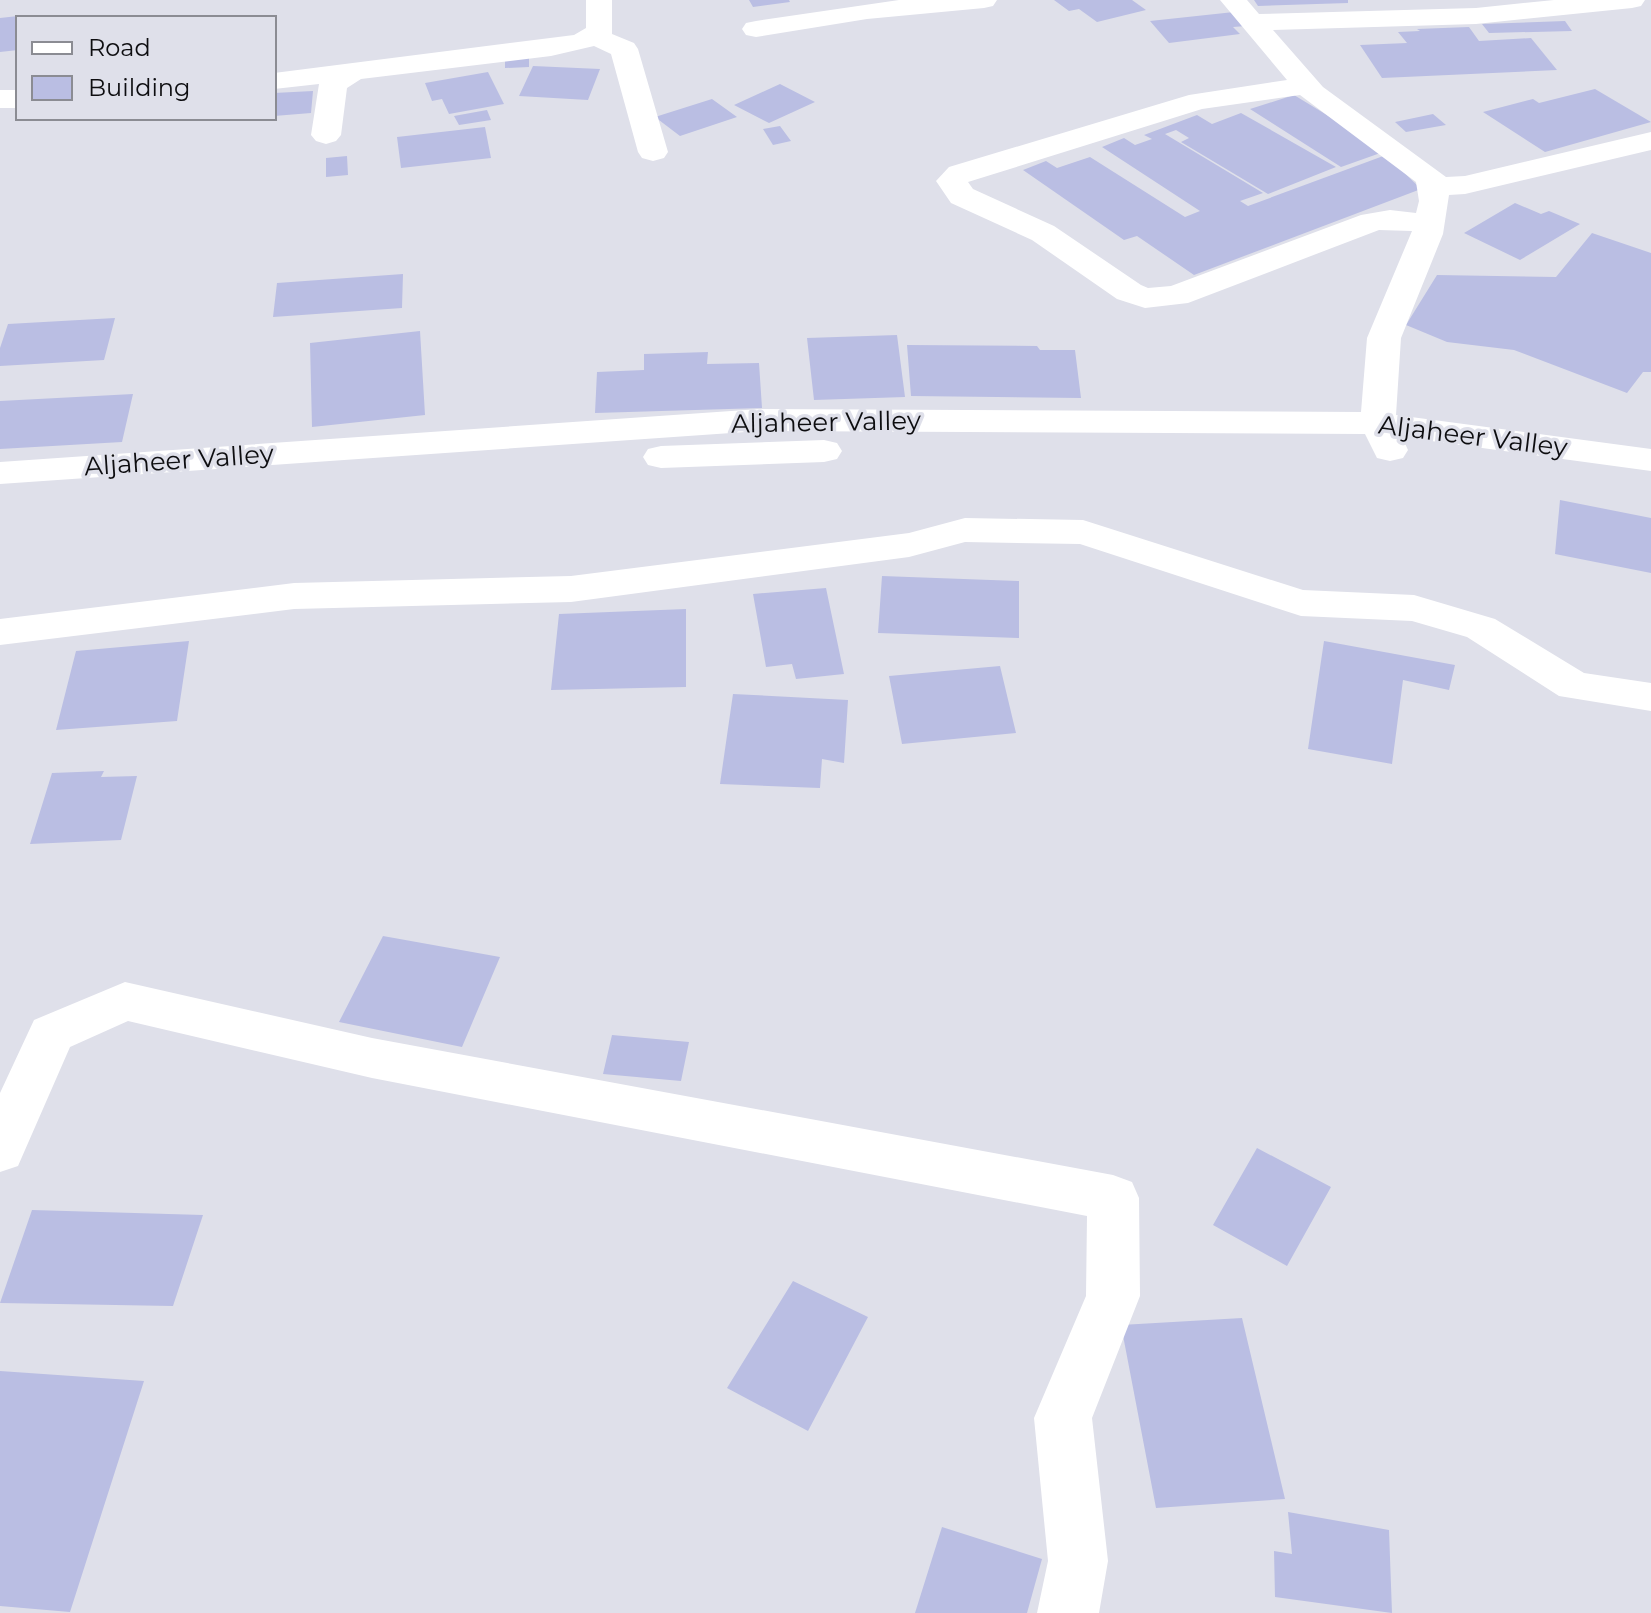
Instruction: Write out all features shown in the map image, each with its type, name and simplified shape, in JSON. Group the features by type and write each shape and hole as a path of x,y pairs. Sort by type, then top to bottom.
{"street":[{"path":"276,81 551,48 595,37 600,32 599,0"},
{"path":"756,29 867,11 984,0"},
{"path":"1243,11 1476,16 1632,0"},
{"path":"1243,11 1307,86 1431,178 1434,201 1429,224 1384,338 1384,437"},
{"path":"595,37 624,49 653,152"},
{"path":"326,135 333,84 350,74"},
{"path":"1307,86 1199,101 960,173 951,181 962,196 1043,233 1129,292 1145,298 1176,296 1372,222 1390,219 1429,224"},
{"path":"1432,187 1465,185 1651,141"},
{"name":"Aljaheer Valley","path":"0,473 760,420 1384,437 1651,460"},
{"name":"Aljaheer Valley","path":"0,499 769,450 1384,437 1651,487"},
{"path":"0,632 294,596 571,589 909,545 965,530 1083,532 1301,603 1414,608 1481,628 1574,686 1651,697"},
{"path":"0,1150 51,1034 125,1001 372,1058 1113,1198 1113,1296 1063,1418 1078,1561 1068,1613"}],"building":[{"path":"749,0 789,0 790,2 753,7"},
{"path":"1054,0 1132,0 1146,10 1097,22 1079,9 1069,11"},
{"path":"1254,0 1348,0 1348,3 1258,6"},
{"path":"1234,12 1246,26 1233,27 1240,34 1169,43 1150,21"},
{"path":"16,16 16,50 0,52 0,18"},
{"path":"1565,21 1572,31 1489,33 1482,24"},
{"path":"1469,27 1479,41 1531,38 1557,70 1382,78 1360,45 1407,43 1398,32"},
{"path":"529,55 529,67 505,68 505,57"},
{"path":"533,66 600,69 588,100 519,96"},
{"path":"488,72 504,104 449,114 442,99 432,101 425,83"},
{"path":"780,84 815,102 769,123 734,105"},
{"path":"1595,89 1651,122 1545,152 1483,112 1533,99 1539,103"},
{"path":"313,91 311,113 276,116 276,93"},
{"path":"1294,95 1386,151 1341,167 1250,109"},
{"path":"712,99 737,117 680,136 655,117"},
{"path":"487,110 491,120 459,125 454,116"},
{"path":"1241,113 1336,167 1268,194 1181,142 1189,138 1176,130 1165,134 1263,193 1240,201 1248,206 1386,155 1421,189 1194,275 1137,236 1124,240 1023,170 1046,161 1057,168 1090,157 1185,217 1200,211 1102,147 1124,138 1135,145 1152,139 1144,135 1197,115 1212,124"},
{"path":"1433,114 1446,125 1406,132 1395,122"},
{"path":"780,126 791,141 773,145 763,129"},
{"path":"485,127 491,158 401,168 397,137"},
{"path":"347,156 348,175 326,177 326,158"},
{"path":"1515,203 1541,214 1549,211 1580,224 1520,260 1464,233"},
{"path":"1592,233 1651,253 1651,372 1643,372 1627,393 1514,350 1447,342 1406,325 1437,275 1556,277"},
{"path":"403,274 402,308 273,317 277,283"},
{"path":"115,318 104,360 0,366 0,348 8,324"},
{"path":"420,331 425,415 312,427 310,343"},
{"path":"897,335 905,397 814,400 807,338"},
{"path":"907,345 1037,346 1040,350 1075,350 1081,398 911,396"},
{"path":"708,352 707,364 759,363 762,408 595,413 597,372 644,370 644,354"},
{"path":"133,394 122,442 0,449 0,401"},
{"path":"1560,500 1651,518 1651,573 1555,554"},
{"path":"882,576 1019,581 1019,638 878,633"},
{"path":"826,588 844,674 796,679 792,664 766,667 753,594"},
{"path":"686,609 686,687 551,690 559,614"},
{"path":"189,641 177,721 56,730 76,651"},
{"path":"1324,641 1455,665 1449,690 1403,680 1392,764 1308,749"},
{"path":"1000,666 1016,733 902,744 889,676"},
{"path":"733,694 848,700 844,763 822,759 820,788 720,784"},
{"path":"104,771 101,777 137,776 121,840 30,844 52,773"},
{"path":"383,936 500,957 462,1047 339,1022"},
{"path":"612,1035 689,1042 681,1081 603,1074"},
{"path":"1257,1148 1331,1187 1287,1266 1213,1225"},
{"path":"32,1210 203,1215 173,1306 0,1303"},
{"path":"793,1281 868,1317 808,1431 727,1388"},
{"path":"1242,1318 1285,1499 1156,1508 1121,1325"},
{"path":"0,1371 144,1381 70,1612 0,1606"},
{"path":"1288,1512 1389,1530 1392,1613 1275,1597 1274,1551 1292,1554"},
{"path":"942,1527 1042,1559 1027,1613 915,1613"}]}
